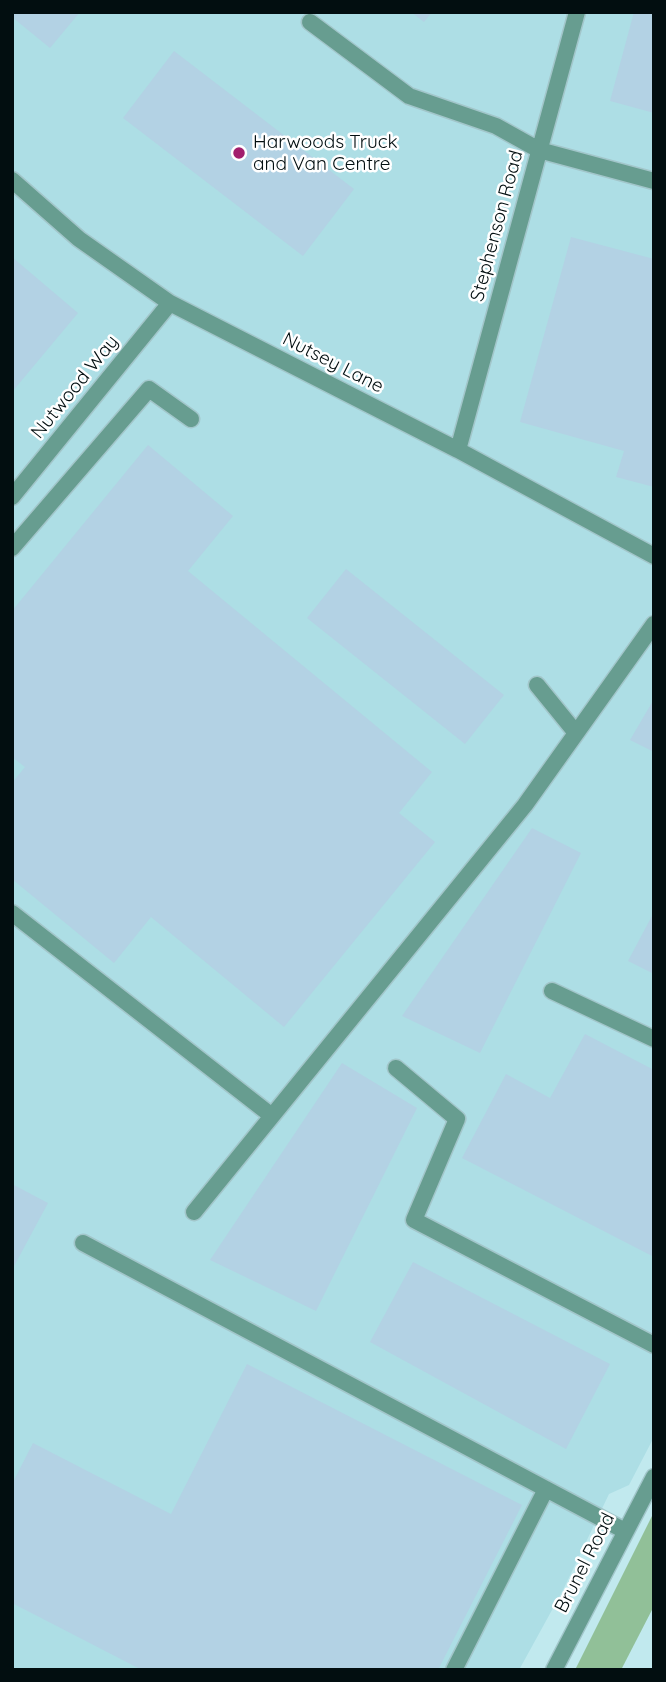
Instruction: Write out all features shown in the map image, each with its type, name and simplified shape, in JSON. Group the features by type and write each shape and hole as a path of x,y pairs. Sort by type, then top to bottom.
{"lane":[{"name":"Stephenson Road","path":"458,450 577,12"},
{"path":"310,22 410,96 496,126 539,150 654,181"},
{"name":"Nutsey Lane","path":"12,180 79,239 170,303 458,450 654,556"},
{"name":"Nutwood Way","path":"12,497 170,303"},
{"path":"12,548 149,389 191,419"},
{"path":"194,1212 525,805 654,624"},
{"path":"537,685 576,733"},
{"path":"12,913 272,1116"},
{"path":"552,990 654,1039"},
{"path":"396,1068 457,1119 414,1220 654,1345"},
{"path":"83,1243 625,1531"},
{"name":"Brunel Road","path":"554,1670 654,1477"},
{"path":"454,1670 547,1489"}],"shaded area":[{"path":"12,12 654,12 654,1437 629,1485 609,1494 563,1590 519,1670 12,1670"}],"green space":[{"path":"654,1512 654,1606 621,1670 575,1670"}],"building":[{"path":"12,12 80,12 50,48 12,17"},
{"path":"411,12 432,12 424,22"},
{"path":"634,12 654,12 654,113 610,101"},
{"name":"Harwoods Truck and Van Centre","path":"174,51 354,189 303,256 123,118"},
{"path":"571,237 654,259 654,487 616,477 624,451 520,422"},
{"path":"12,257 78,313 12,392"},
{"path":"148,445 233,516 188,571 432,772 399,813 435,842 284,1027 151,917 114,963 12,879 12,783 25,767 12,757 12,611"},
{"path":"346,569 504,695 465,744 307,618"},
{"path":"654,699 654,752 630,740"},
{"path":"532,828 581,853 480,1053 402,1016"},
{"path":"654,912 654,974 628,961"},
{"path":"585,1034 654,1070 654,1257 462,1158 506,1074 550,1098"},
{"path":"342,1063 417,1108 316,1311 210,1260"},
{"path":"12,1184 48,1203 12,1270"},
{"path":"413,1262 610,1364 566,1449 370,1342"},
{"path":"247,1364 522,1505 438,1670 142,1670 12,1603 12,1484 33,1443 171,1514"}],"place":[{"name":"Harwoods Truck and Van Centre","path":"239,153"}]}
